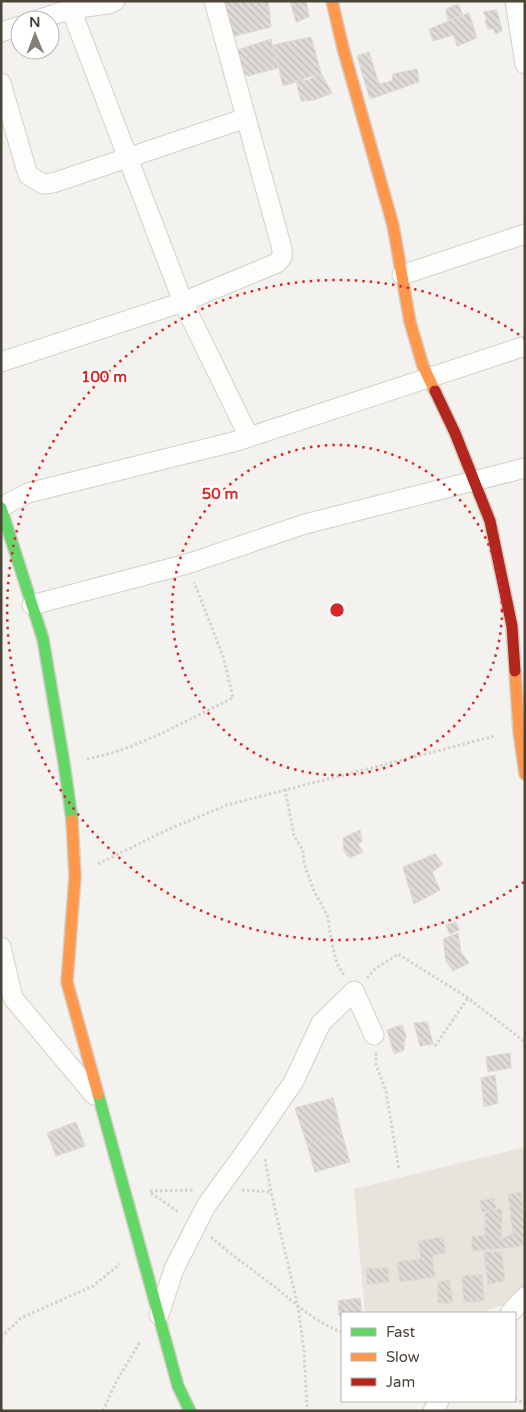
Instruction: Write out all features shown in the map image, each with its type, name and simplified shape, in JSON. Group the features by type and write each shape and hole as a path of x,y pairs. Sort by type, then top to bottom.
{"street":[{"path":"60,13 115,1"},
{"path":"1,362 183,302 277,263 282,257 282,249 214,1"},
{"path":"332,1 343,48 393,225 410,322 423,366 455,432 490,521 512,626 518,730 525,774"},
{"path":"515,1 525,64"},
{"path":"71,9 183,302 249,437"},
{"path":"1,83 28,175 43,184 53,184 246,118"},
{"path":"402,275 525,234"},
{"path":"190,1411 178,1386 67,982 75,876 73,830 64,763 43,640 1,507 28,493 249,437 525,346"},
{"path":"32,605 187,564 305,524 525,468"},
{"path":"1,947 7,1000 100,1102"},
{"path":"159,1315 174,1269 206,1206 294,1081 321,1023 354,991 374,1036"},
{"path":"511,1312 525,1297"},
{"path":"175,1411 178,1386"}],"path":[{"path":"64,763 106,755 136,744 233,698 224,659 187,564"},
{"path":"75,876 167,830 227,805 518,730"},
{"path":"285,789 294,836 303,850 304,863 313,889 328,917 330,940 337,964 354,991 375,969 398,954 468,998 525,1042"},
{"path":"435,1046 468,998"},
{"path":"374,1036 376,1036 376,1064 386,1092 398,1170"},
{"path":"260,1131 270,1192 298,1308 304,1350 307,1407"},
{"path":"219,1189 149,1191 197,1224 235,1258 275,1287 298,1308 341,1332"},
{"path":"1,1337 21,1318 93,1286 140,1248"},
{"path":"103,1411 116,1382 135,1349 159,1315"}],"shaded area":[{"path":"525,1147 525,1297 483,1312 365,1312 354,1189"}],"building":[{"path":"223,1 268,1 271,27 231,37"},
{"path":"290,1 306,1 309,17 296,22"},
{"path":"458,4 463,15 448,20 446,9"},
{"path":"497,10 502,31 495,34 494,29 488,29 485,21 487,18 483,12"},
{"path":"469,13 477,38 457,46 454,35 433,41 429,29"},
{"path":"311,37 321,73 283,86 273,45"},
{"path":"271,39 278,68 248,76 239,68 234,51"},
{"path":"369,52 379,84 392,81 393,74 417,69 419,82 370,99 357,56"},
{"path":"321,73 332,93 314,100 301,101 296,81 309,80"},
{"path":"360,830 362,841 358,844 363,852 349,858 344,851 343,838"},
{"path":"435,854 443,864 432,872 440,890 414,904 403,867"},
{"path":"456,922 459,930 450,934 446,925"},
{"path":"458,933 461,952 469,963 453,971 446,961 443,939"},
{"path":"427,1022 433,1044 420,1046 414,1023"},
{"path":"402,1025 406,1036 404,1050 394,1054 387,1030"},
{"path":"510,1053 511,1068 488,1072 486,1057"},
{"path":"495,1075 498,1103 484,1107 481,1078"},
{"path":"333,1098 342,1134 307,1144 295,1108"},
{"path":"76,1122 85,1146 56,1156 47,1133"},
{"path":"342,1134 350,1162 315,1172 307,1144"},
{"path":"521,1192 525,1246 472,1251 472,1236 485,1236 485,1215 488,1210 502,1209 501,1239 513,1234 508,1194"},
{"path":"494,1198 496,1208 482,1212 480,1201"},
{"path":"443,1237 446,1253 432,1255 435,1277 400,1282 397,1262 421,1259 418,1241"},
{"path":"484,1252 502,1252 505,1281 488,1284"},
{"path":"388,1268 389,1282 367,1284 366,1269"},
{"path":"482,1275 484,1301 464,1302 462,1276"},
{"path":"449,1280 453,1303 438,1303 438,1282"},
{"path":"360,1298 362,1312 341,1312 339,1316 338,1301"}],"traffic: fast":[{"path":"1,508 43,639 72,820"},
{"path":"98,1094 178,1386 190,1411"}],"traffic: slow":[{"path":"332,1 343,48 393,225 410,322 423,366 435,391"},
{"path":"515,671 519,731 525,774"},
{"path":"72,820 75,876 67,982 98,1094"}],"traffic: jam":[{"path":"435,391 455,433 490,521 512,626 515,671"}]}
